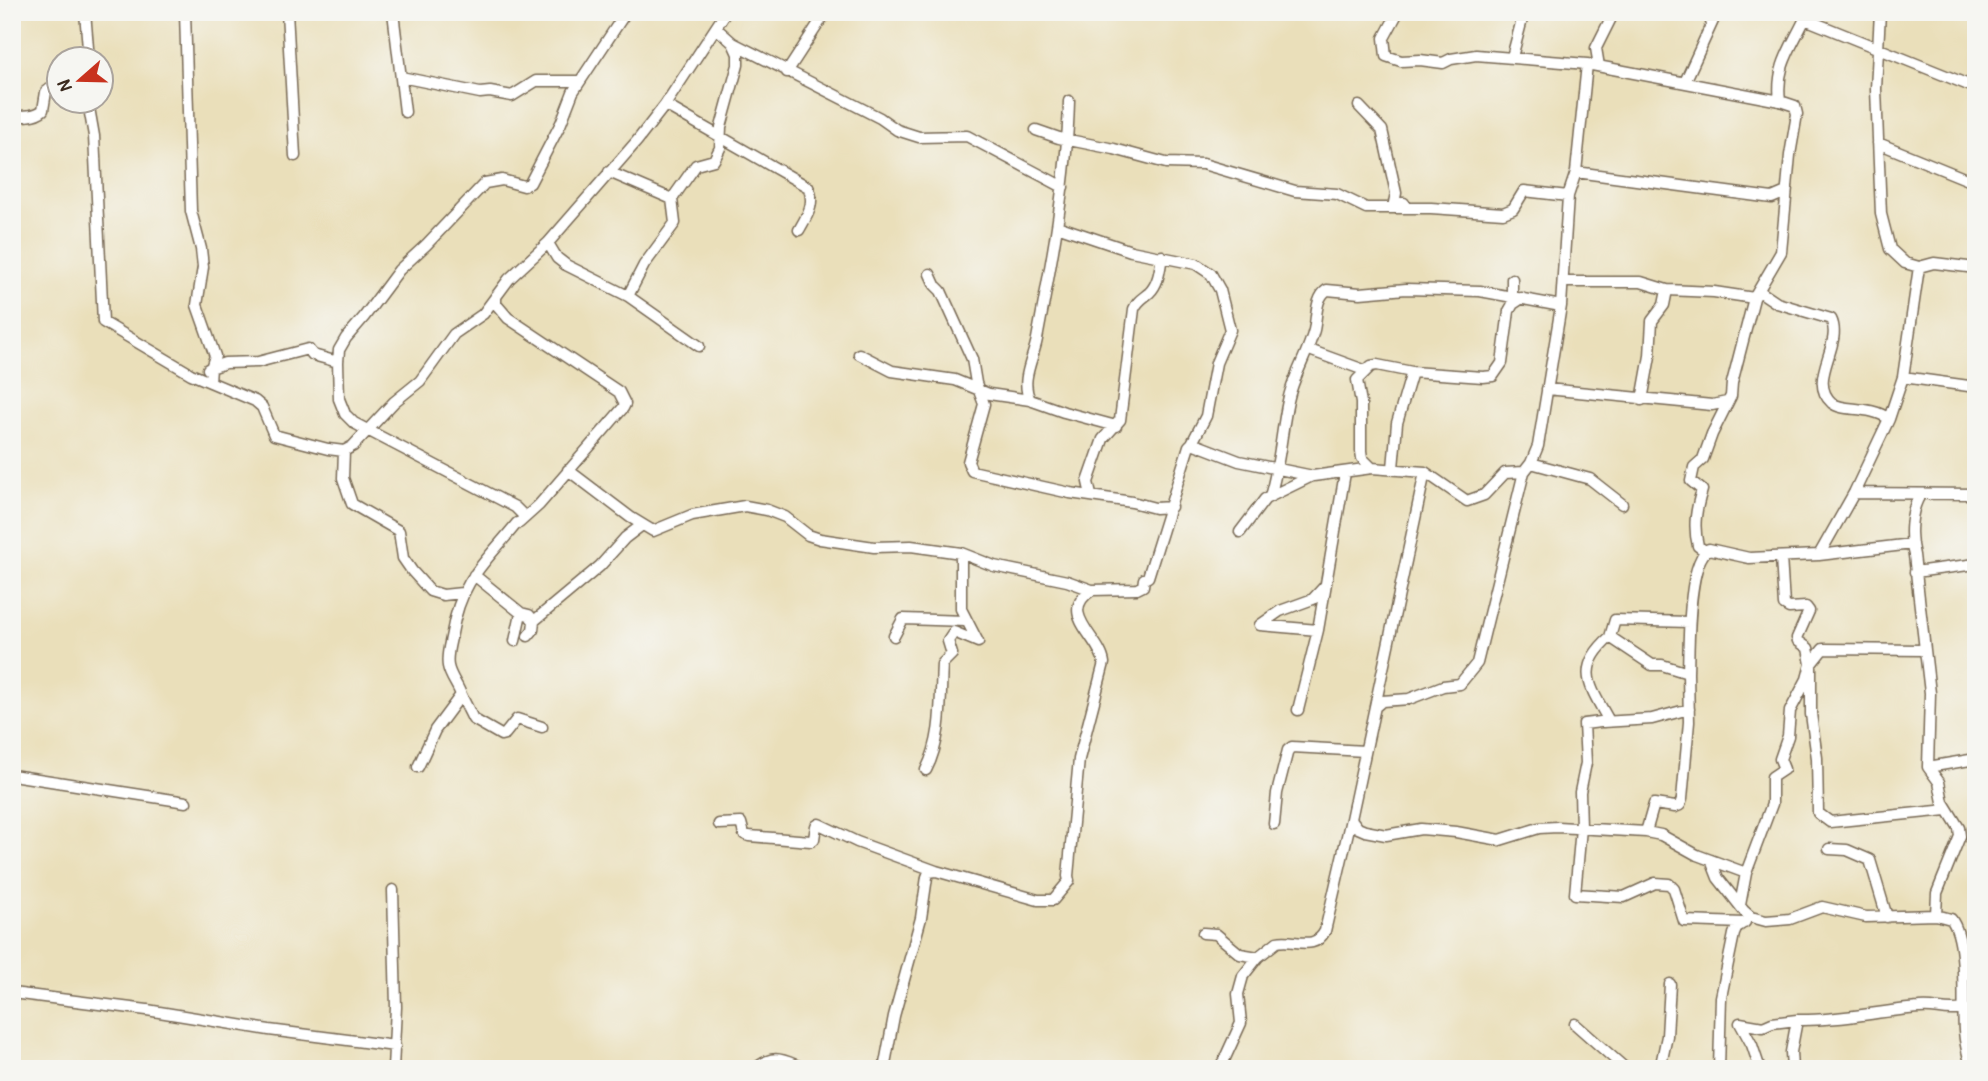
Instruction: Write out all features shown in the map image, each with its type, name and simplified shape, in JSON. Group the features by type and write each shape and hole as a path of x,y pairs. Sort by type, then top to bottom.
{"street":[{"path":"85,12 88,46"},
{"path":"185,12 191,211 203,267 197,305 215,356 210,382"},
{"path":"287,12 295,156"},
{"path":"393,12 405,112"},
{"path":"525,517 515,507 354,423 345,414 339,399 339,350 386,285 485,183 502,180 524,186 530,183 580,81 626,12"},
{"path":"90,116 94,136 103,322 191,374 255,401 262,407 274,435 344,451 353,446 394,402 421,381 454,334 482,314 509,279 548,243 665,105 726,12"},
{"path":"787,72 826,12"},
{"path":"1395,12 1397,14 1384,37 1386,56 1401,61 1443,63 1476,55 1587,64 1764,96 1795,106 1797,114 1781,252 1757,294 1732,383 1731,396 1703,459 1694,467 1691,481 1702,490 1696,512 1695,534 1698,546 1704,551"},
{"path":"1512,57 1524,12"},
{"path":"1599,66 1597,48 1615,12"},
{"path":"1685,82 1717,12"},
{"path":"1880,12 1876,89 1881,214 1885,234 1895,256 1905,263 1919,267 1934,263 1976,268"},
{"path":"1780,101 1777,82 1784,59 1806,15 1976,88"},
{"path":"716,28 733,43 880,118 897,130 919,137 967,136 1063,187"},
{"path":"628,296 644,265 675,223 672,199 696,165 708,162 718,155 721,127 738,65 738,54 733,43"},
{"path":"1375,707 1381,701 1409,699 1443,685 1460,684 1477,663 1524,472 1538,446 1561,306 1568,196 1576,172 1587,64"},
{"path":"401,77 480,93 512,96 536,81 580,81"},
{"path":"12,115 21,117 41,113 46,92"},
{"path":"1030,400 1025,390 1025,382 1035,348 1057,226 1068,140 1069,101"},
{"path":"665,105 808,187 812,194 811,209 799,230"},
{"path":"1359,106 1382,130 1396,192 1394,204 1419,202 1431,208"},
{"path":"1036,130 1166,163 1203,164 1295,191 1337,194 1366,208 1431,208 1503,213 1513,209 1524,191 1568,196"},
{"path":"1878,144 1976,183"},
{"path":"609,172 672,199"},
{"path":"1576,172 1772,198 1787,192"},
{"path":"568,470 653,531 692,515 745,506 785,517 808,535 821,539 873,547 911,546 961,553 1001,568 1067,581 1092,590 1137,589 1143,586 1144,579 1148,577 1189,446 1206,416 1216,363 1230,330 1220,290 1211,274 1196,264 1131,251 1057,226"},
{"path":"548,243 566,265 628,296 699,346"},
{"path":"1091,495 1088,482 1103,439 1116,426 1121,413 1134,309 1158,279 1162,256"},
{"path":"1819,555 1854,493 1889,419 1903,377 1919,267"},
{"path":"930,274 941,291 972,359 983,398 983,414 968,462 972,471 1070,493 1155,508 1171,508"},
{"path":"1372,468 1362,458 1361,451 1361,403 1357,380 1364,370 1377,365 1412,372 1493,376 1502,363 1507,320 1515,300 1512,279"},
{"path":"1564,282 1641,282 1667,290 1757,294 1777,303 1831,319 1835,326 1835,338 1823,375 1832,403 1873,410 1889,419"},
{"path":"1240,532 1270,496 1279,468 1288,401 1314,329 1322,293 1326,290 1360,293 1406,289 1480,291 1515,300 1561,306"},
{"path":"1642,400 1650,356 1652,321 1664,305 1667,290"},
{"path":"496,296 496,304 508,318 619,392 623,398 623,408 517,523 474,575 462,593 456,612 447,660 449,670 473,719 501,735 505,734 517,719 542,727"},
{"path":"191,374 198,374 225,363 258,362 283,353 308,349 313,355 338,362"},
{"path":"1312,351 1364,370"},
{"path":"859,354 892,371 955,380 979,391 1030,400 1116,426"},
{"path":"1393,468 1397,423 1412,372"},
{"path":"1903,377 1976,387"},
{"path":"1547,389 1642,400 1712,405 1727,402"},
{"path":"1192,443 1240,461 1313,476 1372,468 1425,472 1467,501 1484,495 1505,473 1524,472"},
{"path":"344,451 343,478 352,504 399,531 403,558 430,591 443,595 462,593"},
{"path":"1531,463 1590,479 1622,504"},
{"path":"1220,1069 1241,1023 1238,994 1243,976 1258,957 1276,942 1312,943 1321,938 1325,931 1425,472"},
{"path":"1298,710 1318,630 1345,473"},
{"path":"1270,496 1313,476"},
{"path":"1854,493 1976,494"},
{"path":"1920,495 1916,502 1910,537 1930,693 1928,767 1939,782 1947,810 1959,828 1960,836 1937,893 1936,915"},
{"path":"528,636 533,630 534,621 600,566 625,538 642,525"},
{"path":"1646,832 1654,804 1675,807 1680,804 1688,746 1689,622 1697,562 1704,551 1709,549 1749,558 1781,557 1912,544"},
{"path":"926,770 938,735 942,664 952,654 948,641 954,632 978,642 966,621 960,597 961,553"},
{"path":"1781,557 1784,605 1789,608 1806,607 1809,611 1797,638 1808,648 1811,664 1811,714 1817,758 1818,813 1830,822 1947,810"},
{"path":"1915,572 1976,564"},
{"path":"474,575 534,621"},
{"path":"1318,630 1260,625 1280,611 1313,599 1325,586"},
{"path":"719,824 741,823 744,834 749,836 811,841 819,824 857,842 936,871 1038,900 1053,900 1069,881 1079,759 1104,663 1103,654 1087,634 1079,615 1082,596 1092,590"},
{"path":"515,641 521,613"},
{"path":"894,636 903,619 966,621"},
{"path":"1584,724 1609,721 1588,680 1587,669 1597,648 1610,637 1615,621 1689,622"},
{"path":"1610,637 1652,665 1662,665 1688,673"},
{"path":"1740,905 1746,873 1772,804 1772,777 1784,769 1780,760 1788,736 1790,711 1807,679 1811,664 1823,649 1888,652 1924,650"},
{"path":"418,767 435,730 461,695"},
{"path":"1584,724 1652,719 1689,709"},
{"path":"1584,724 1586,763 1580,792 1581,828 1575,894 1624,897 1655,883 1669,884 1674,889 1684,921 1774,921 1790,919 1822,907 1856,916 1947,916 1958,931 1965,1038 1972,1069"},
{"path":"1274,824 1277,793 1288,750 1292,747 1365,751"},
{"path":"1928,767 1976,759"},
{"path":"12,775 186,802"},
{"path":"1351,819 1358,828 1376,834 1421,829 1500,840 1539,828 1646,832 1661,835 1680,847 1746,873"},
{"path":"1829,849 1847,850 1870,860 1887,917"},
{"path":"1712,860 1718,878 1740,905 1747,920"},
{"path":"884,1069 894,1016 921,918 927,877 929,872 936,871"},
{"path":"393,890 396,961 393,1069"},
{"path":"1718,1069 1721,997 1734,934 1737,927 1747,920"},
{"path":"1203,933 1216,934 1240,954 1258,957"},
{"path":"1962,970 1976,969"},
{"path":"1660,1069 1667,1036 1670,984"},
{"path":"12,993 395,1046"},
{"path":"1759,1069 1752,1045 1740,1023 1763,1027 1772,1023 1853,1018 1921,1007 1950,1012 1964,1009"},
{"path":"1793,1069 1791,1052 1797,1020"},
{"path":"1575,1024 1626,1069"},
{"path":"755,1069 762,1062 776,1058 806,1069"}]}
